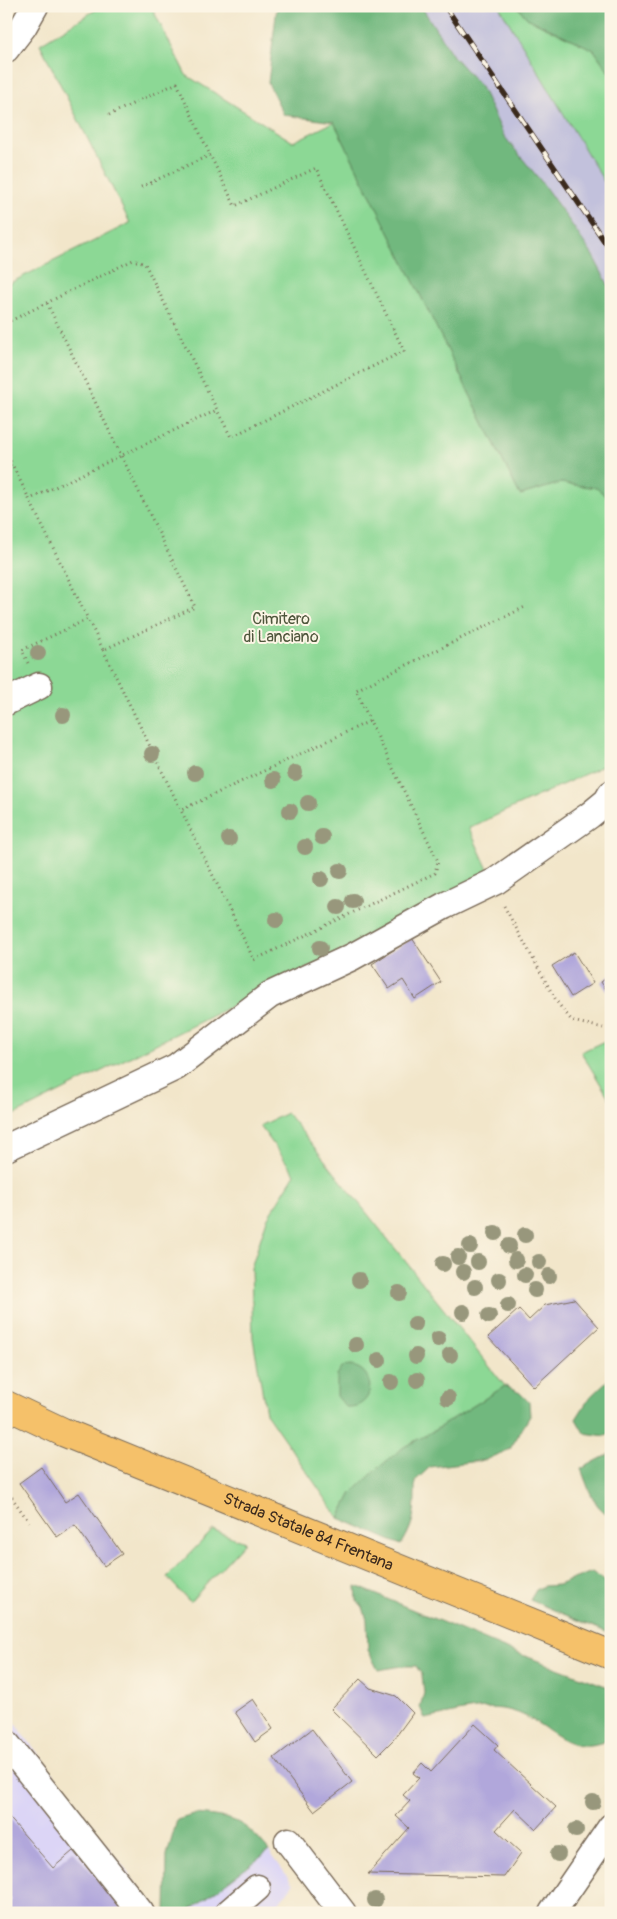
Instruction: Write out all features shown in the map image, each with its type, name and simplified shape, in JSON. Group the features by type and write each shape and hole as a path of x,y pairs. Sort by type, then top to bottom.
{"main road":[{"name":"Strada Statale 84 Frentana","path":"6,1405 62,1432 611,1655"}],"street":[{"path":"6,49 23,27 35,6"},
{"path":"6,702 39,686"},
{"path":"6,1148 176,1068 270,995 352,957 444,906 496,881 590,815 607,801 611,794"},
{"path":"6,1744 140,1913"},
{"path":"552,1913 611,1827"},
{"path":"288,1841 343,1913"},
{"path":"228,1913 257,1888"}],"path":[{"path":"6,323 133,260 145,264 231,437 404,351 316,168 235,206 177,83 109,115"},
{"path":"142,187 210,155"},
{"path":"47,303 195,607 103,650"},
{"path":"30,499 217,410"},
{"path":"6,452 254,960 435,873 438,861 356,690 525,606"},
{"path":"6,467 12,464"},
{"path":"39,686 22,650 88,619"},
{"path":"181,810 370,721"},
{"path":"485,886 499,897 557,1002 572,1021 603,1028"},
{"path":"6,1489 29,1522"}],"shaded area":[{"path":"421,6 499,6 611,193 611,290 593,256 570,222 540,180 504,136 481,87 453,56"},
{"path":"6,1711 158,1913 6,1913"},
{"path":"269,1851 293,1884 271,1913 186,1913"}],"green space":[{"name":"Cimitero di Lanciano","path":"102,6 151,6 186,75 293,142 334,122 520,495 561,483 597,488 611,501 611,762 469,828 491,876 6,1119 6,285 130,223 40,44"},
{"path":"277,6 421,6 453,56 481,87 504,136 540,180 570,222 593,256 611,290 611,501 597,488 561,483 520,495 334,122 284,115 268,83"},
{"path":"499,6 517,6 527,18 594,50 611,75 611,193"},
{"path":"517,6 611,6 611,75 594,50 527,18"},
{"path":"611,1038 611,1101 581,1052"},
{"path":"287,1113 505,1386 404,1447 352,1493 339,1518 266,1413 253,1338 251,1268 267,1219 295,1174 260,1126"},
{"path":"342,1367 359,1368 365,1374 369,1380 370,1388 364,1402 356,1406 346,1407 337,1396 337,1376"},
{"path":"611,1377 611,1434 605,1436 584,1433 576,1419 590,1397"},
{"path":"505,1386 520,1393 529,1402 530,1416 510,1449 486,1460 430,1467 415,1481 414,1515 410,1529 401,1545 339,1518 352,1493 404,1447"},
{"path":"611,1453 611,1516 595,1502 581,1469"},
{"path":"213,1530 245,1542 190,1602 167,1577"},
{"path":"592,1572 606,1582 611,1596 611,1634 530,1600 536,1590 544,1586 558,1585"},
{"path":"356,1586 509,1650 611,1688 611,1739 595,1744 582,1745 570,1742 525,1716 501,1709 468,1710 425,1719 420,1707 424,1693 422,1675 416,1666 378,1670 368,1650 367,1620 363,1607 357,1600"},
{"path":"196,1814 221,1817 238,1822 252,1833 269,1851 186,1913 166,1913 167,1855 177,1820"}],"building":[{"path":"412,938 441,982 415,999 403,980 389,989 372,964"},
{"path":"574,952 593,983 571,997 552,966"},
{"path":"611,975 611,997 601,982"},
{"path":"574,1299 599,1327 534,1387 488,1337 519,1309 529,1320 545,1305"},
{"path":"41,1467 65,1502 79,1493 122,1554 104,1566 75,1525 57,1537 19,1483"},
{"path":"360,1679 370,1688 396,1696 413,1713 394,1739 378,1755 331,1709"},
{"path":"253,1699 273,1729 255,1742 235,1712"},
{"path":"475,1724 498,1745 494,1750 556,1807 536,1829 515,1809 496,1830 521,1853 504,1877 368,1874 409,1828 396,1816 410,1801 403,1795 419,1778 413,1773 422,1763 431,1772"},
{"path":"312,1729 352,1782 314,1811 274,1758"},
{"path":"6,1814 53,1868 73,1851 127,1913 6,1913 6,1905 12,1900 6,1894"}],"railway":[{"path":"445,6 611,251"}]}
